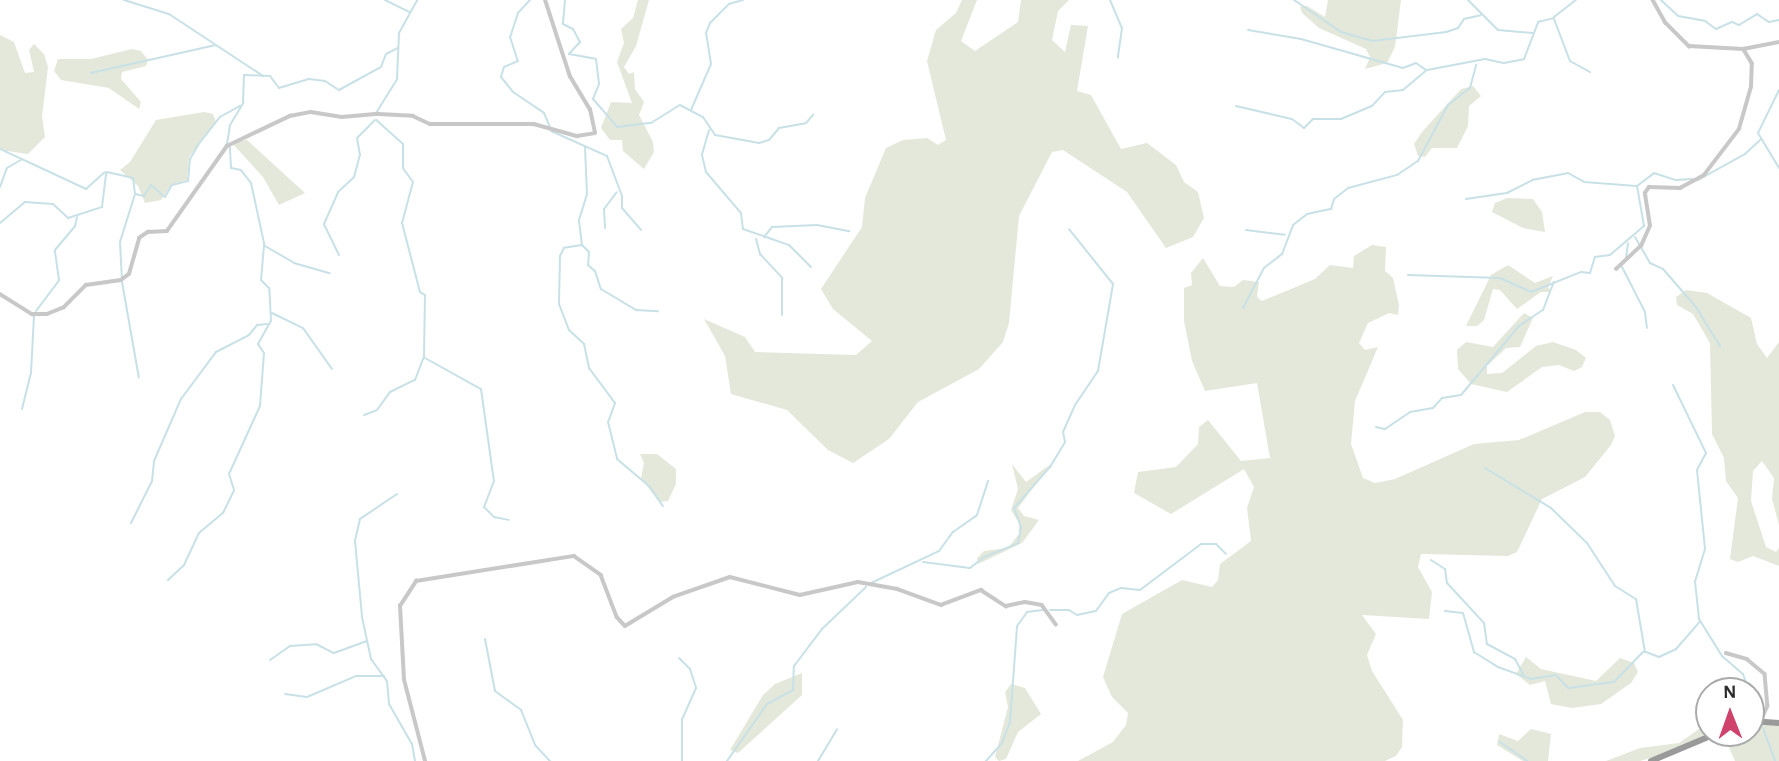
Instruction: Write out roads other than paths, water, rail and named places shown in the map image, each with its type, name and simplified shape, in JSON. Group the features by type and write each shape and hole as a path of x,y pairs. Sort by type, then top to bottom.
{"highway":[{"path":"1651,761 1695,743"}],"street":[{"path":"0,294 32,314 47,314 64,307 86,285 121,280 129,274 139,238 148,232 167,231 227,146 289,117 311,112 342,117 378,114 413,116 430,124 534,124 577,136 595,134 590,110 570,77 544,0"},
{"path":"1653,0 1667,23 1689,46 1743,49 1779,42"},
{"path":"1616,269 1641,246 1650,226 1645,194 1649,187 1680,188 1704,175 1739,129 1751,87 1752,64 1743,49"},
{"path":"425,761 404,680 400,618 400,606 416,580 574,556 601,575 617,617 625,626 634,624 665,601 726,577 800,594 858,582 944,605 979,590 1006,606 1025,602 1042,606 1056,624"},
{"path":"1726,653 1746,659 1765,674 1768,706 1765,712"}],"waterway":[{"path":"124,0 169,14 263,76"},
{"path":"385,0 410,12"},
{"path":"376,113 397,79 399,33 417,0"},
{"path":"530,0 518,13 510,37 518,61 504,67 501,77 513,92 544,113 550,127"},
{"path":"565,0 563,24 573,29 580,42 569,54 596,59 599,84 593,99 617,127 651,123 680,105 703,117 715,135 759,143 769,140 779,128 806,123 813,115"},
{"path":"691,110 711,64 706,33 710,23 729,4 743,0"},
{"path":"1110,0 1122,28 1118,58"},
{"path":"1294,0 1341,32 1372,41 1446,32 1458,28 1464,19 1481,15"},
{"path":"1468,0 1498,30 1533,33"},
{"path":"1554,17 1576,0"},
{"path":"1661,0 1678,16 1705,21 1716,29 1732,22 1739,25 1757,14 1769,22 1779,20"},
{"path":"1236,106 1292,119 1304,128 1313,119 1341,119 1372,106 1385,92 1403,90 1427,70 1485,59 1504,63 1524,59 1538,22 1554,18"},
{"path":"1554,19 1570,61 1590,72"},
{"path":"1248,30 1301,39 1403,68 1416,63 1426,70"},
{"path":"91,73 216,45"},
{"path":"227,144 230,125 243,103 244,75 270,76 279,88 309,79 325,81 339,90 381,67 386,54 398,48"},
{"path":"1243,308 1264,268 1282,254 1293,225 1307,214 1331,209 1334,199 1348,188 1397,175 1418,161 1448,105 1470,88 1476,65"},
{"path":"1779,90 1758,133 1779,168"},
{"path":"135,194 144,196 151,185 165,197 172,185 188,181 190,159 198,145 220,117 240,106"},
{"path":"339,255 324,224 338,192 354,177 360,155 357,138 375,120"},
{"path":"364,415 377,410 390,392 415,380 424,357 425,295 420,292 402,223 413,182 403,168 403,144 376,120"},
{"path":"709,130 702,155 706,172 741,213 743,229 789,245 811,267"},
{"path":"551,131 607,156 622,196 622,208 641,230"},
{"path":"1698,180 1745,154 1760,140"},
{"path":"168,580 184,565 199,533 223,513 234,490 229,474 260,406 264,353 258,344 271,321 269,288 261,280 264,243 251,183 241,170 231,168 230,147"},
{"path":"585,147 587,194 579,221 582,245 589,252 588,265 595,271 601,289 636,310 658,311"},
{"path":"0,149 86,189 105,172"},
{"path":"0,187 7,168 21,160"},
{"path":"0,223 25,202 53,204 68,218 102,207 106,172"},
{"path":"107,172 133,178 135,194 120,242 122,277"},
{"path":"1466,199 1507,193 1532,180 1568,173 1584,182 1636,186"},
{"path":"1637,186 1654,173 1676,180 1692,179"},
{"path":"1408,275 1500,278 1531,292 1581,272 1590,273 1595,257 1610,255 1644,226 1637,186"},
{"path":"605,228 604,209 617,192"},
{"path":"36,311 59,280 55,250 75,226 77,217"},
{"path":"764,237 772,227 817,225 849,231"},
{"path":"923,562 970,568 984,557 1018,543 1021,527 1014,508 1050,467 1065,442 1063,432 1075,405 1098,371 1113,284 1069,229"},
{"path":"1246,230 1285,235"},
{"path":"1635,237 1650,263 1663,269 1696,307 1720,346"},
{"path":"756,239 760,254 782,278 782,315"},
{"path":"1626,258 1628,243"},
{"path":"582,245 564,248 560,256 559,304 569,330 584,344 589,368 615,403 608,422 617,459 650,487 663,506"},
{"path":"265,246 294,263 330,273"},
{"path":"1621,265 1645,312 1647,328"},
{"path":"122,282 139,378"},
{"path":"1376,427 1385,429 1410,412 1433,408 1442,398 1461,395 1519,326 1543,310 1554,282"},
{"path":"272,313 303,328 332,369"},
{"path":"22,409 31,373 34,315"},
{"path":"131,523 152,481 154,461 181,399 216,352 249,335 257,325 267,324"},
{"path":"425,358 481,389 494,481 484,507 494,517 509,520"},
{"path":"1673,385 1706,453 1697,470 1705,549 1695,581 1699,619 1722,656 1744,677"},
{"path":"1485,468 1551,508 1587,543 1615,586 1636,599 1645,652"},
{"path":"869,584 939,551 953,532 977,515 988,481"},
{"path":"397,494 360,519 355,541 362,617 371,659 387,681 389,704 412,744 415,761"},
{"path":"1050,610 1069,610 1077,615 1096,611 1109,593 1121,588 1140,590 1201,544 1216,544 1226,554"},
{"path":"1431,560 1445,569 1447,583 1484,623 1487,644 1515,659 1524,676"},
{"path":"727,761 767,704 793,690 794,666 822,629 866,587"},
{"path":"986,761 1002,743 1010,722 1017,626 1027,612 1043,610"},
{"path":"1445,611 1463,613 1474,652 1498,667 1531,679 1556,675 1568,688 1614,682 1643,652"},
{"path":"1646,652 1659,657 1676,649 1700,621"},
{"path":"485,639 495,691 521,710 535,745 550,761"},
{"path":"270,660 290,646 316,644 334,653 367,641"},
{"path":"679,658 690,669 696,688 682,719 682,761"},
{"path":"285,694 307,697 356,676 384,676"},
{"path":"818,761 837,729"},
{"path":"1765,734 1775,761"},
{"path":"1500,742 1527,761"}]}
